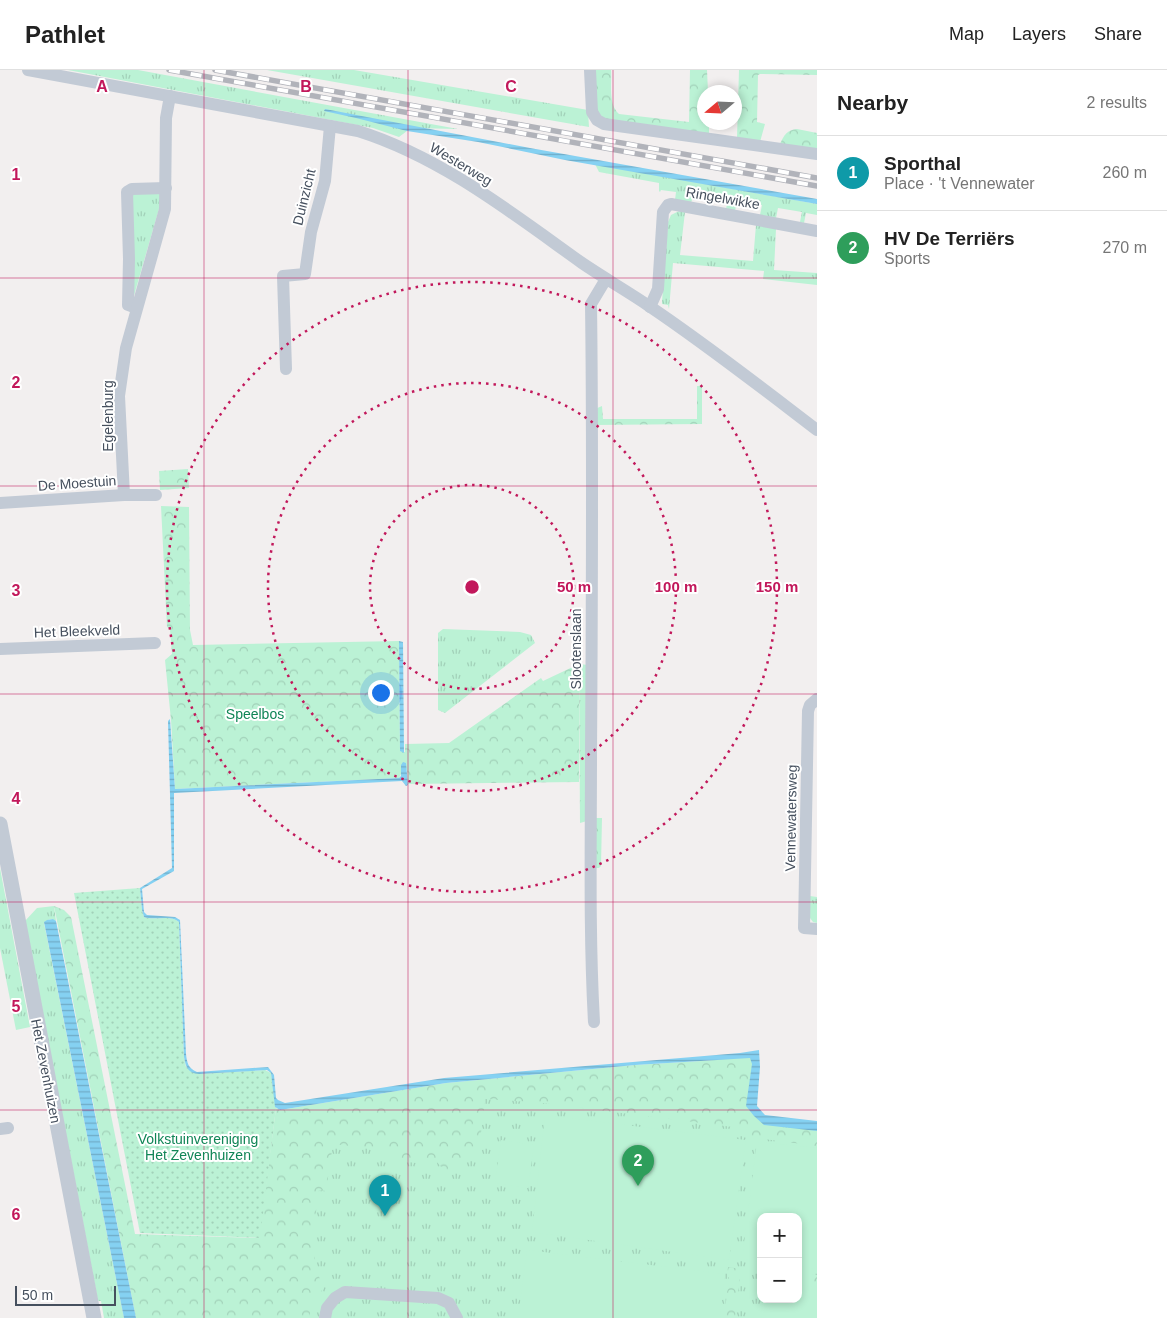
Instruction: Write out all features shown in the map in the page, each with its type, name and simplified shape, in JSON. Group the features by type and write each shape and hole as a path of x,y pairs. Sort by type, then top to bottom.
{"street":[{"name":"Westerweg","path":"28,70 330,126 372,136 409,151 501,206 606,280 650,307 817,430"},
{"path":"590,70 592,112 604,124 817,154"},
{"name":"Egelenburg","path":"124,495 120,396 126,348 165,209 166,118 170,96"},
{"name":"Duinzicht","path":"286,369 283,276 305,274 311,232 325,181 330,126"},
{"path":"136,308 128,305 127,192 132,189 166,188"},
{"name":"Ringelwikke","path":"650,307 658,289 663,212 668,205 671,204 817,231"},
{"name":"Slootenslaan","path":"594,1022 590,956 591,304 606,280"},
{"name":"De Moestuin","path":"0,503 124,495 156,495"},
{"name":"Het Bleekveld","path":"0,649 155,643"},
{"name":"Vennewatersweg","path":"817,699 810,705 808,711 804,928 817,929"},
{"name":"Het Zevenhuizen","path":"0,824 94,1318"},
{"path":"325,1318 327,1308 334,1298 345,1292 359,1292 438,1298 448,1303 456,1318"}],"green space":[{"path":"68,70 138,70 458,129 411,128 399,137 373,128"},
{"path":"267,70 354,70 588,110 589,127"},
{"path":"594,70 611,70 613,105 619,114 689,122 690,70 707,70 708,85 697,85 697,130 709,130 709,135 605,120 595,109"},
{"path":"739,70 817,70 817,75 758,75 757,122 765,124 760,142 737,138 737,130 742,130 742,85 739,85"},
{"path":"797,129 817,133 817,149 780,144 786,134"},
{"path":"595,164 817,204 817,215 806,213 804,223 800,222 802,212 778,208 776,218 760,215 762,205 737,201 735,211 726,209 728,199 694,193 691,203 675,200 676,192 661,190 660,192 659,183 599,172"},
{"path":"137,191 161,193 159,209 133,299 130,197"},
{"path":"679,211 685,212 680,255 753,261 756,225 776,229 774,270 817,273 817,285 763,279 764,271 673,263 669,309 668,305 662,304 668,222 671,215"},
{"path":"697,386 702,386 702,424 595,425 595,409 602,406 603,419 697,419"},
{"path":"188,469 189,488 160,490 159,471"},
{"name":"Speelbos","path":"161,506 189,507 190,630 193,645 399,641 400,751 405,752 405,744 449,743 541,678 543,681 579,664 579,782 408,784 407,770 401,765 399,778 175,789 165,660 172,654 170,629 167,627"},
{"path":"443,629 520,632 531,635 535,643 445,713 438,710 438,633"},
{"path":"579,664 588,665 587,821 580,823"},
{"path":"594,818 602,818 601,866 599,868 594,868"},
{"path":"0,868 30,1027 16,1030 0,948"},
{"name":"Volkstuinvereniging Het Zevenhuizen","path":"140,888 144,917 171,918 179,922 184,1057 186,1067 199,1074 265,1070 271,1073 276,1108 260,1238 140,1233 74,893"},
{"path":"810,896 817,897 817,923 813,922 810,918"},
{"path":"54,906 56,921 50,919 44,923 124,1318 104,1318 101,1301 98,1301 25,921 37,908"},
{"path":"54,906 64,910 71,917 135,1234 259,1238 276,1108 280,1110 446,1083 635,1065 750,1058 752,1064 747,1106 764,1125 817,1131 817,1146 749,1137 749,1129 542,1103 485,1099 479,1150 466,1149 462,1173 446,1172 436,1161 417,1159 417,1163 387,1160 387,1150 333,1144 326,1191 319,1190 312,1241 317,1270 323,1289 312,1302 309,1318 136,1318"},
{"path":"755,1054 752,1099 759,1115 817,1125 817,1318 136,1318 267,1307 297,1122"},
{"path":"545,1115 746,1140 729,1260 532,1232"},
{"path":"501,1140 534,1145 528,1188 495,1183"},
{"path":"757,1142 817,1148 817,1269 802,1267 802,1213 757,1213 757,1261 742,1259"},
{"path":"527,1250 725,1274 720,1318 518,1318"},
{"path":"728,1267 741,1269 735,1318 724,1318 729,1277 727,1277"},
{"path":"802,1273 817,1275 817,1284 802,1282"},
{"path":"802,1285 817,1287 817,1318 761,1318 763,1303 802,1303"}],"water":[{"path":"325,109 817,199 817,204 565,160 478,142 407,131 324,111"},
{"path":"399,641 403,642 404,753 400,751"},
{"path":"170,719 175,789 399,778 403,762 406,763 408,785 406,786 402,781 174,793 174,871 142,889 144,912 147,915 175,917 180,920 186,1054 188,1065 192,1069 197,1072 268,1067 274,1075 276,1098 285,1103 444,1078 759,1050 760,1067 757,1106 765,1115 817,1121 817,1131 764,1125 754,1116 746,1106 752,1064 750,1058 635,1065 446,1083 280,1110 275,1107 271,1073 267,1070 199,1074 190,1071 184,1057 179,922 171,918 144,917 140,888 172,868 168,721"},
{"path":"53,919 56,921 136,1318 124,1318 44,922"}],"railway":[{"path":"169,70 817,186"},
{"path":"215,70 817,178"}],"place":[{"name":"HV De Terriërs","path":"638,1186"},
{"name":"Sporthal","path":"385,1216"}]}
